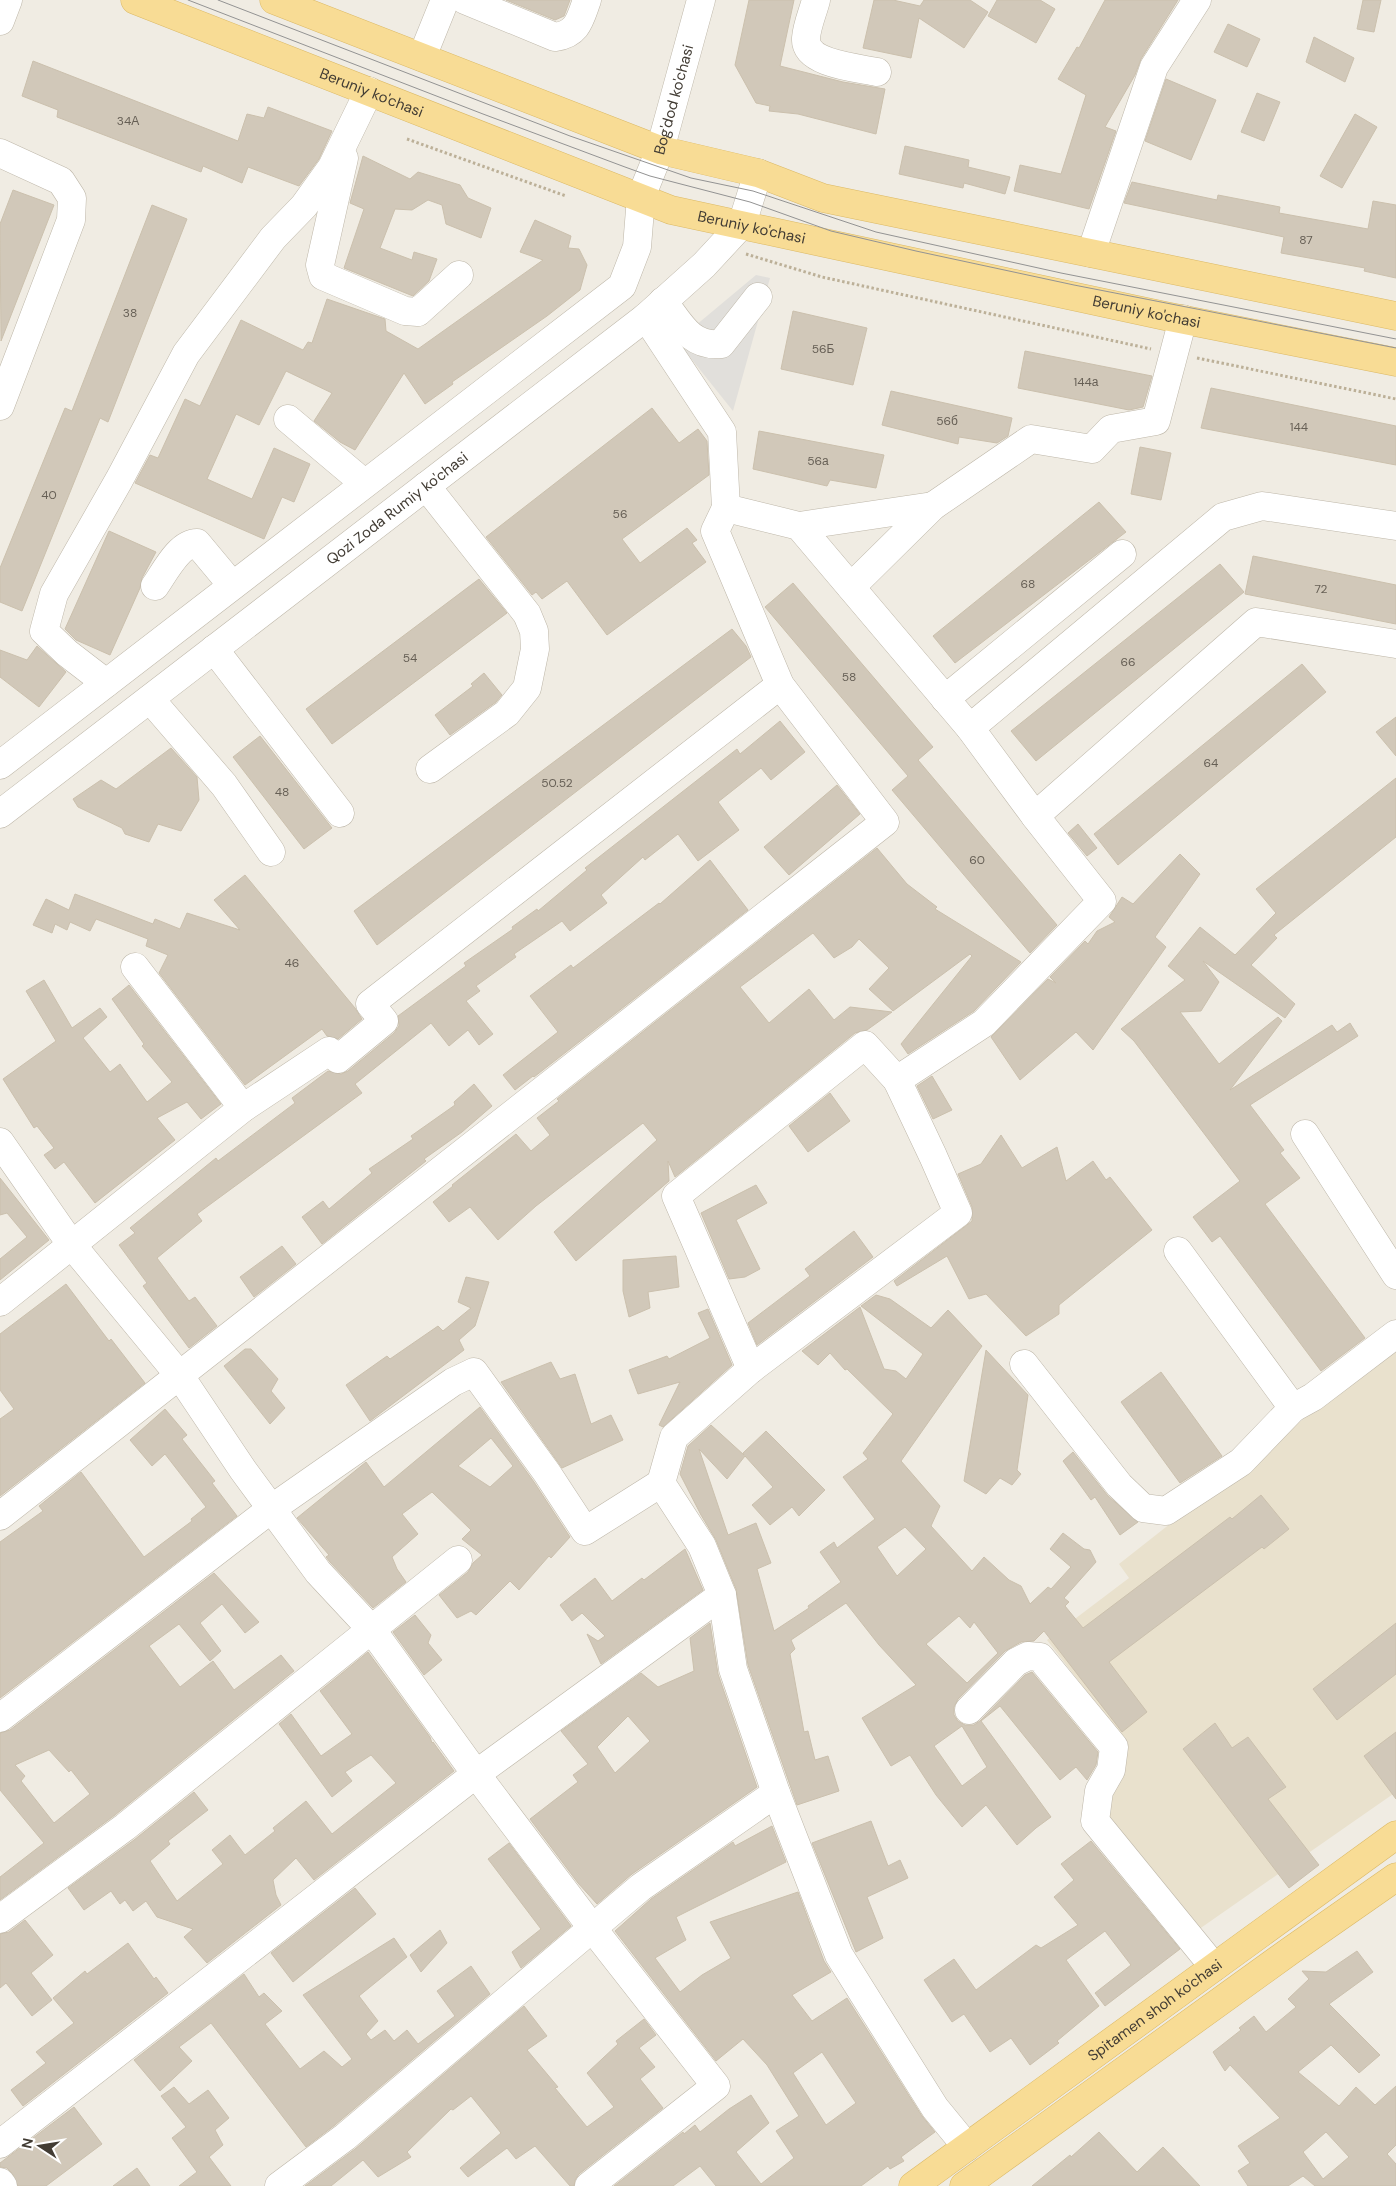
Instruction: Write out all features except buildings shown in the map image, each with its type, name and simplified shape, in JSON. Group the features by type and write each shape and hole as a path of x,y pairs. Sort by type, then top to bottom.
{"main road":[{"name":"Beruniy ko'chasi","path":"135,0 671,210 1183,319 1396,362"},
{"path":"274,0 660,150 758,174 823,198 1396,316"},
{"name":"Spitamen shoh ko'chasi","path":"913,2186 1396,1835"},
{"name":"Spitamen shoh ko'chasi","path":"964,2186 1396,1877"}],"street":[{"path":"0,21 8,0"},
{"path":"422,57 445,0"},
{"path":"465,0 555,37 566,36 576,27 587,0"},
{"name":"Bog'dod ko'chasi","path":"641,197 660,150 701,0"},
{"path":"816,0 806,39 809,50 823,60 877,72"},
{"path":"1091,253 1154,67 1197,0"},
{"path":"106,682 68,653 44,631 54,594 119,480 186,354 273,238 304,206 327,175 369,91"},
{"path":"350,131 320,265 323,276 406,311 418,312 459,275"},
{"path":"0,153 61,181 72,198 71,220 0,406"},
{"name":"Qozi Zoda Rumiy ko'chasi","path":"0,814 654,309 704,265 742,224 758,174"},
{"path":"0,765 622,286 637,247 641,197"},
{"path":"654,309 692,338 708,346 721,344 758,297"},
{"path":"0,1516 885,822 780,685 715,531 726,508 722,432 654,309"},
{"path":"851,587 933,506 1031,439 1092,449 1111,429 1156,421 1183,319"},
{"path":"288,419 364,483"},
{"path":"426,486 527,614 534,631 535,649 526,688 507,713 430,769"},
{"path":"726,508 799,526 933,506"},
{"path":"970,728 1222,517 1262,506 1396,526"},
{"path":"799,526 970,728 1102,902 984,1023 896,1080"},
{"path":"155,586 181,550 191,543 197,543 232,585"},
{"path":"945,698 1122,554"},
{"path":"1035,816 1256,622 1396,644"},
{"path":"214,649 340,813"},
{"path":"0,1302 242,1108 329,1051 338,1059 384,1021 370,1004 780,685"},
{"path":"150,699 224,785 272,852"},
{"path":"135,967 242,1108"},
{"path":"0,1718 271,1509 453,1382 474,1372 547,1473 584,1531 661,1482 674,1437 751,1370 958,1213 934,1156 896,1080 865,1045 676,1196 751,1370"},
{"path":"1305,1134 1396,1274"},
{"path":"0,1142 71,1244 180,1376 271,1509 318,1572 372,1630 476,1774 593,1929 716,2086 589,2186"},
{"path":"1178,1251 1293,1408"},
{"path":"1024,1364 1119,1485 1143,1508 1166,1511 1240,1462 1293,1408 1313,1397 1396,1334"},
{"path":"661,1482 702,1546 722,1595 733,1669 776,1793 839,1955 936,2108 967,2147"},
{"path":"0,1919 125,1827 458,1560"},
{"path":"0,2144 476,1774 722,1595"},
{"path":"969,1710 1016,1662 1028,1656 1040,1657 1114,1747 1111,1770 1099,1790 1095,1821 1214,1966"},
{"path":"278,2186 345,2136 641,1887 776,1793"},
{"path":"0,2182 3,2186"}],"path":[{"path":"407,138 570,197"},
{"path":"721,246 822,277 1174,354 1396,399"}],"shaded area":[{"path":"756,275 770,278 733,411 677,341"},
{"path":"1396,1346 1396,1792 1195,1932 1106,1824 1120,1735 1047,1640 1129,1578 1119,1564"}],"tram line":[{"path":"188,0 483,114 650,176 750,202 831,231 1074,285 1396,348"},
{"path":"218,0 570,136 691,178 753,191 876,232 1061,273 1396,339"}]}
